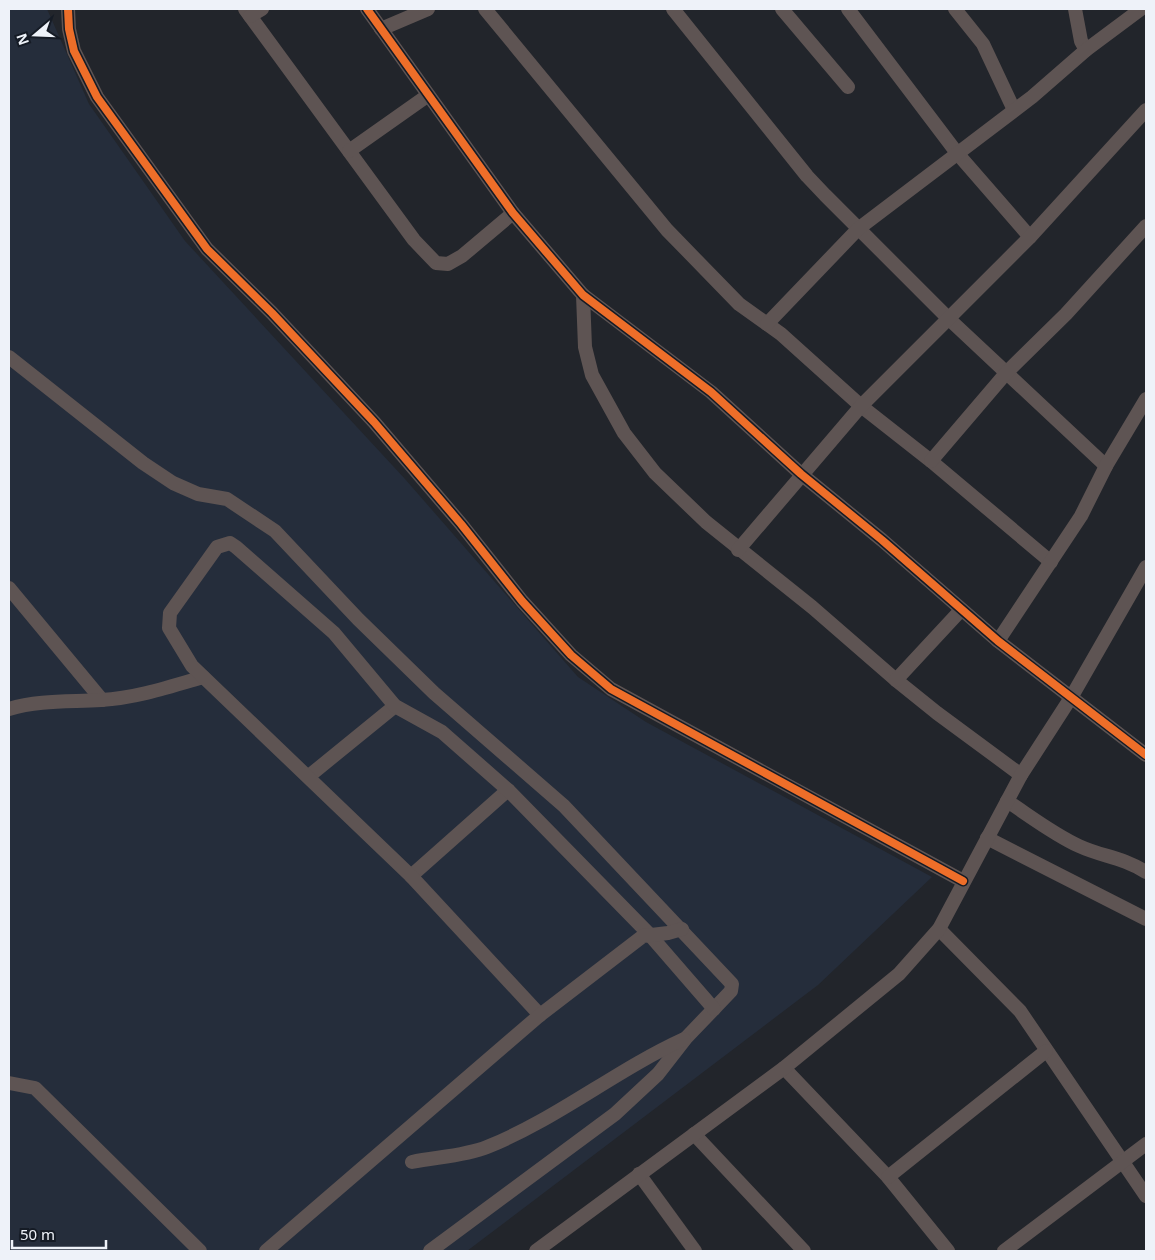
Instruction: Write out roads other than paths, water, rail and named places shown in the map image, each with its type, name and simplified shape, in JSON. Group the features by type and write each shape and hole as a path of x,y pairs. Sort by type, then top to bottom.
{"street":[{"path":"68,9 69,29 74,51 97,97 207,249 272,313 374,422 461,524 522,601 571,655 611,690 963,882"},
{"path":"367,9 427,96 513,213 583,295 711,392 801,474 998,641 1144,751"},
{"path":"381,29 428,9"},
{"path":"485,9 667,230 739,304 795,346 861,406 931,461 1050,562"},
{"path":"673,9 807,176 949,319 1106,466"},
{"path":"782,9 848,87"},
{"path":"848,9 957,154 1030,237"},
{"path":"955,9 983,44 1014,110"},
{"path":"1075,9 1081,41 1086,50"},
{"path":"767,324 858,228 1014,110 1086,50 1141,9"},
{"path":"252,11 349,151 414,240 436,263 448,264 462,256 513,213"},
{"path":"349,151 427,96"},
{"path":"738,550 861,406 1030,237 1146,110"},
{"path":"931,461 1007,372 1066,314 1146,226"},
{"path":"583,295 585,347 592,375 624,434 655,473 738,550 818,613 937,713 1021,775"},
{"path":"9,357 143,463 173,482 190,490 227,499 275,532 358,619 434,693 564,806 732,984 731,991 686,1038 658,1074 615,1114 430,1251"},
{"path":"998,641 1092,499 1106,466 1146,398"},
{"path":"540,1015 412,876 192,666 169,628 170,613 217,547 230,543 334,633 395,706 442,732 508,790 649,934 714,1009"},
{"path":"536,1251 784,1068 899,974 939,929 1021,775 1072,696 1146,567"},
{"path":"9,588 102,700"},
{"path":"896,680 961,610"},
{"path":"9,709 35,703 102,700 157,691 203,676"},
{"path":"309,776 395,706"},
{"path":"412,876 508,790"},
{"path":"1004,806 1068,841 1128,862 1146,872"},
{"path":"990,833 1146,919"},
{"path":"266,1251 540,1015 635,941 649,934 668,933 682,929"},
{"path":"939,929 1020,1011 1146,1196"},
{"path":"412,1162 485,1148 547,1119 630,1066 686,1038"},
{"path":"888,1177 1046,1051"},
{"path":"784,1068 888,1177 948,1251"},
{"path":"9,1083 34,1088 200,1251"},
{"path":"694,1134 804,1251"},
{"path":"1004,1251 1146,1144"},
{"path":"638,1174 695,1251"}]}
